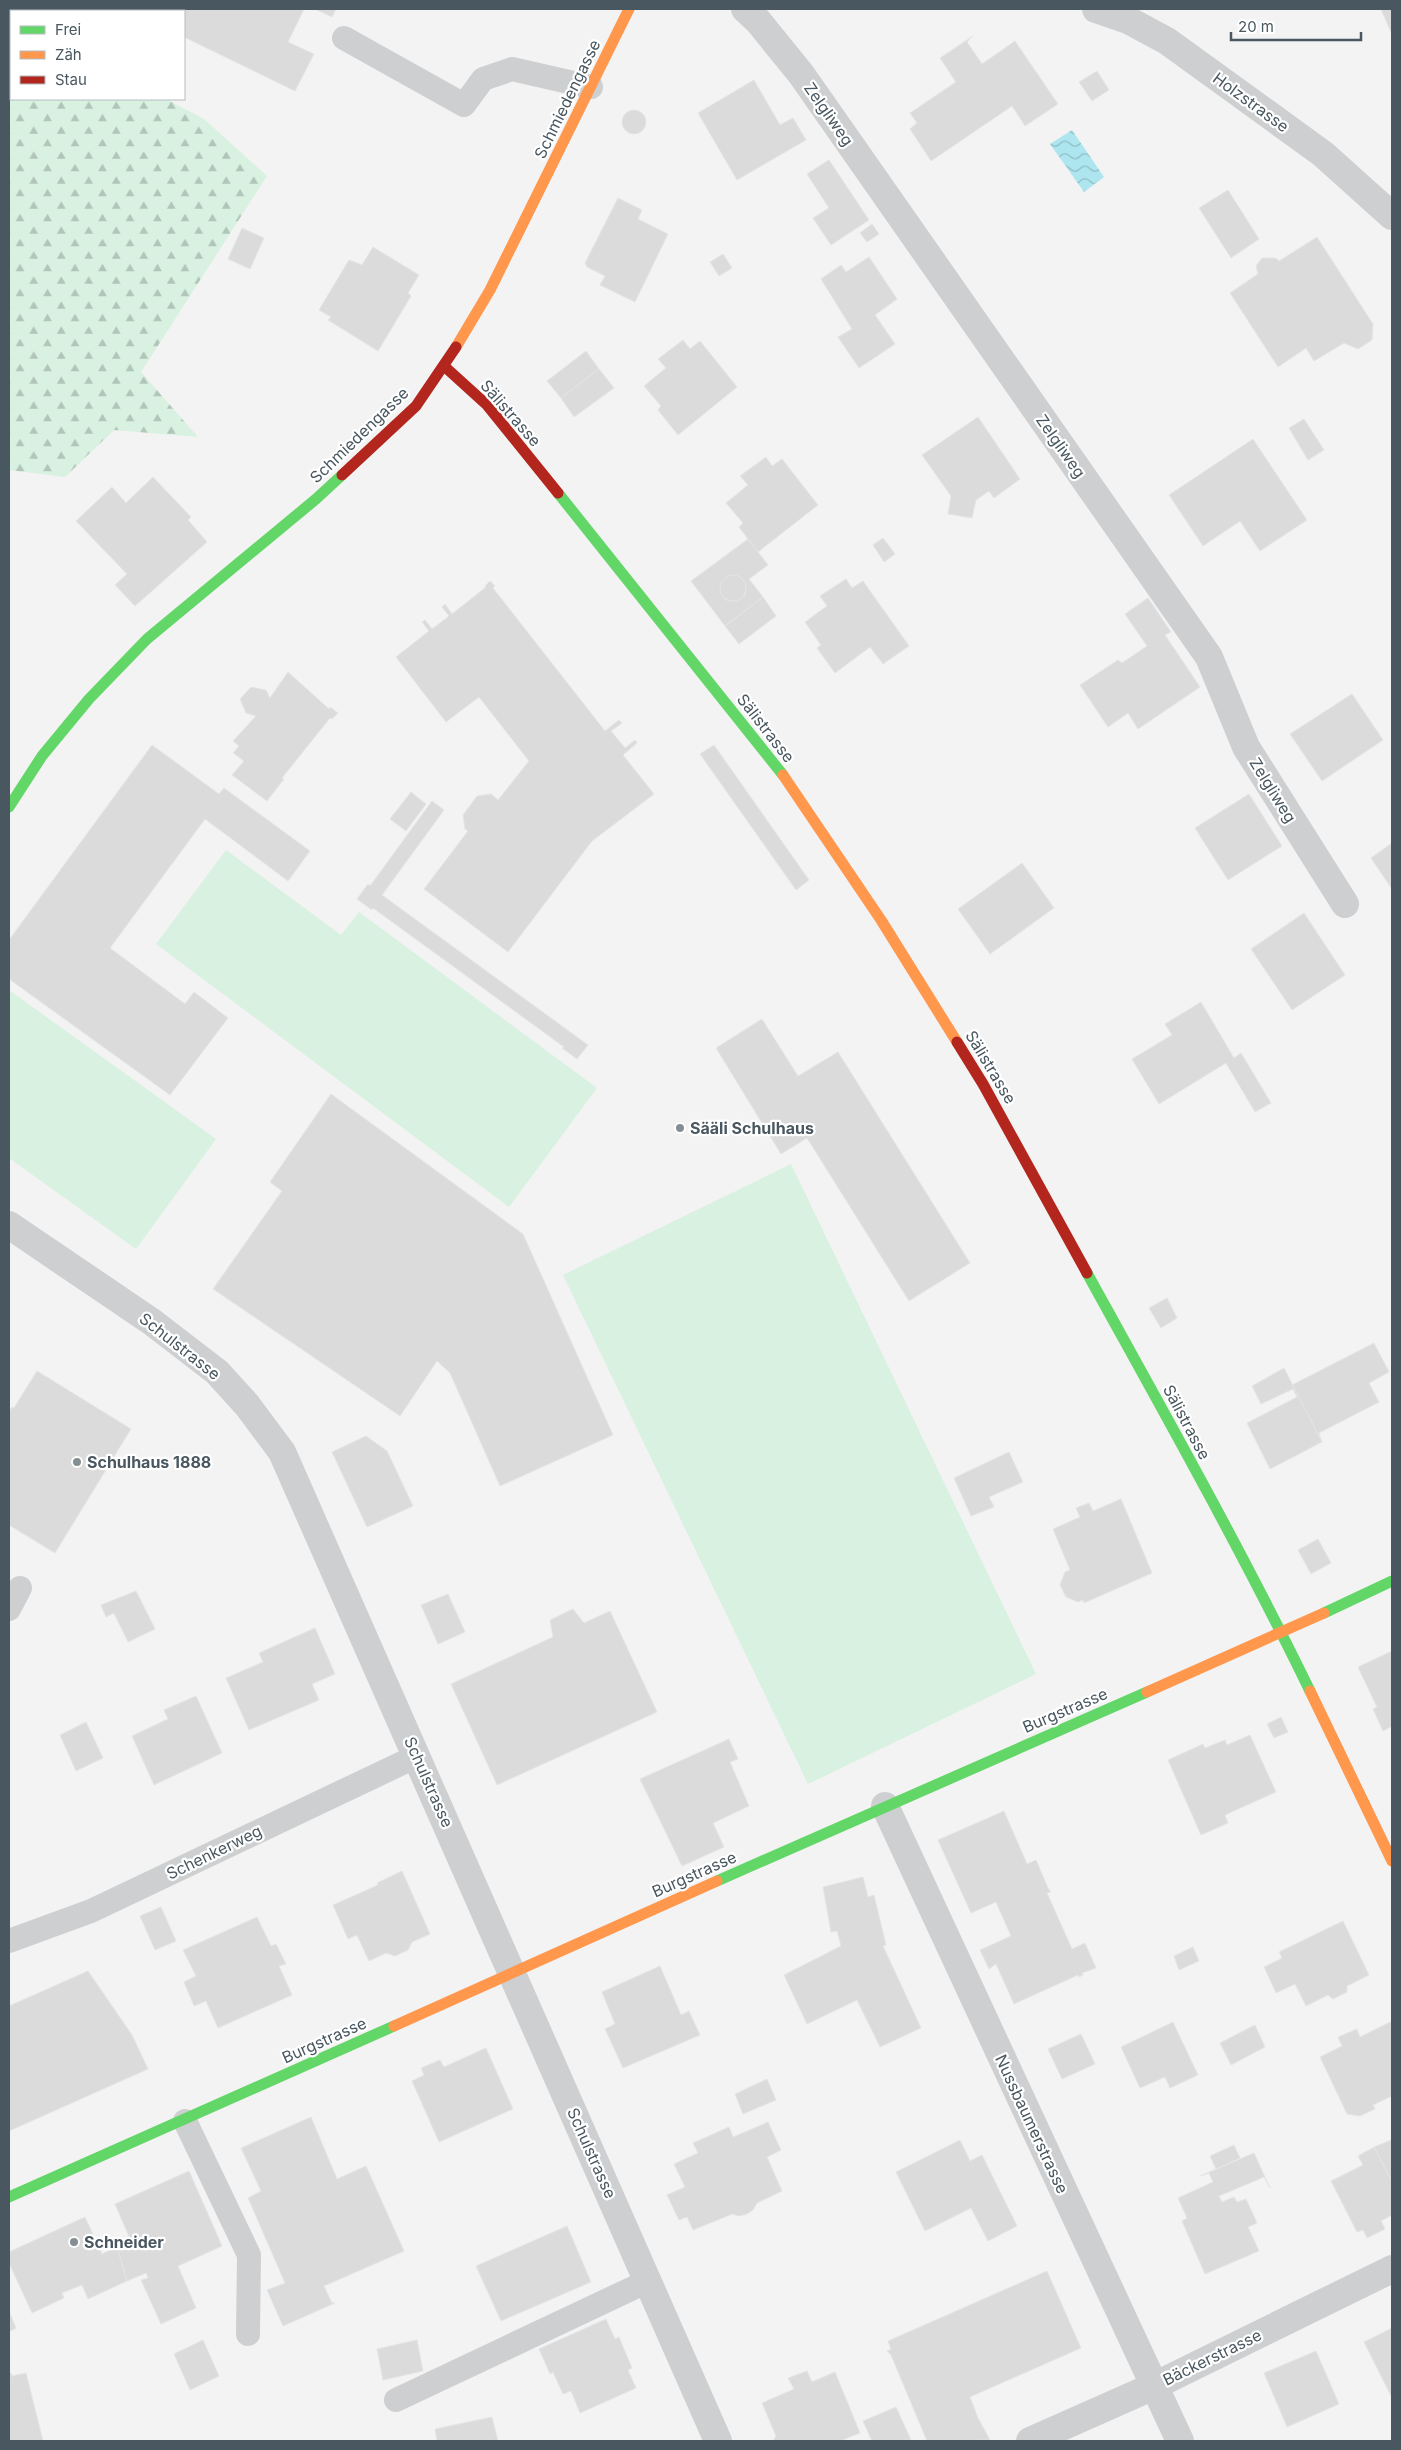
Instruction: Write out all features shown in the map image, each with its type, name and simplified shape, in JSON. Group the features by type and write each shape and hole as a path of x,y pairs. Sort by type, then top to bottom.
{"street":[{"name":"Schmiedengasse","path":"9,807 42,756 89,700 147,639 323,492 416,406 444,366 490,290 629,9"},
{"name":"Zelgliweg","path":"745,9 758,21 801,74 1209,658 1246,747 1345,904"},
{"name":"Holzstrasse","path":"1096,9 1137,14 1167,40 1315,148 1392,216"},
{"name":"Sälistrasse","path":"444,366 487,406 776,766 881,920 983,1084 1166,1416 1282,1634 1392,1861"},
{"name":"Schulstrasse","path":"9,1225 152,1322 210,1366 247,1404 282,1452 513,1972 718,2441"},
{"name":"Burgstrasse","path":"9,2197 185,2121 885,1806 1282,1634 1392,1581"},
{"name":"Nussbaumerstrasse","path":"885,1806 1180,2441"},
{"name":"Bäckerstrasse","path":"1030,2441 1154,2386 1392,2269"}],"lane":[{"path":"344,38 464,105 483,79 512,69 591,87"},
{"path":"9,1609 20,1588"},
{"name":"Schenkerweg","path":"9,1941 91,1911 417,1756"},
{"path":"185,2121 249,2255 248,2334"},
{"path":"396,2400 648,2281"}],"green space":[{"path":"9,9 20,9 10,10 10,100 168,100 204,119 267,176 141,372 198,437 114,430 65,477 9,470"},
{"path":"226,850 341,935 359,912 597,1088 509,1207 156,944"},
{"path":"9,990 216,1139 136,1249 9,1158"},
{"path":"791,1164 1036,1674 808,1784 563,1275"}],"water":[{"path":"1072,130 1104,177 1084,192 1050,144"}],"building":[{"path":"127,9 304,9 288,42 314,54 295,91 185,37 185,10"},
{"path":"315,9 336,9 332,17"},
{"path":"1381,9 1392,9 1392,35"},
{"path":"973,36 967,42 982,64 1015,41 1058,104 1025,126 1012,106 931,161 910,129 917,123 910,113 956,82 940,58"},
{"path":"1097,71 1109,90 1092,101 1079,82"},
{"path":"754,80 780,125 793,118 806,140 737,180 698,113"},
{"path":"634,110 643,113 646,122 643,131 634,134 625,131 622,122 625,113"},
{"path":"829,160 869,220 831,245 813,218 829,208 807,174"},
{"path":"1228,190 1259,239 1231,258 1199,208"},
{"path":"618,198 642,210 638,219 668,234 635,302 600,285 605,276 587,267 585,263"},
{"path":"872,224 879,234 867,242 860,233"},
{"path":"242,228 264,238 250,269 228,259"},
{"path":"1317,237 1373,324 1372,340 1358,349 1344,343 1314,361 1306,348 1278,367 1230,293 1258,274 1256,266 1262,258 1276,258 1279,261"},
{"path":"373,247 419,275 408,293 411,296 378,351 328,320 331,317 319,310 349,260 362,265"},
{"path":"723,254 732,268 719,276 710,262"},
{"path":"869,257 897,299 875,315 895,344 859,368 838,337 852,329 821,279 841,265 846,272"},
{"path":"683,340 690,349 700,341 737,387 678,435 658,410 661,406 644,386 666,368 658,359"},
{"path":"586,351 599,369 561,398 547,381"},
{"path":"599,369 614,388 574,417 561,398"},
{"path":"978,417 1020,479 994,498 989,491 976,500 972,518 948,514 951,496 922,455"},
{"path":"1304,419 1324,450 1308,460 1289,428"},
{"path":"1253,439 1307,520 1260,551 1240,521 1203,546 1169,495"},
{"path":"766,457 772,466 782,459 818,505 758,552 739,527 743,523 726,503 748,485 740,476"},
{"path":"153,477 191,517 188,520 207,542 135,606 115,585 127,574 76,521 112,487 126,503"},
{"path":"883,538 895,554 884,562 873,545"},
{"path":"748,539 768,565 749,579 763,597 725,626 691,581","holes":["729,576 740,577 746,585 745,595 736,601 726,600 721,592 722,582"]},
{"path":"733,575 742,579 746,588 742,597 733,601 724,597 720,588 724,579"},
{"path":"846,579 852,588 863,581 909,646 883,664 870,647 835,673 817,648 821,645 805,622 827,606 820,596"},
{"path":"490,581 495,586 493,588 605,731 619,720 622,723 611,731 625,748 635,740 637,743 623,755 654,794 592,841 508,952 424,889 468,831 465,829 463,815 477,796 491,794 498,800 529,761 479,697 446,722 396,657 429,631 422,622 425,620 432,629 449,616 442,607 445,604 452,614 486,587"},
{"path":"763,597 776,616 739,644 725,626"},
{"path":"1148,598 1171,632 1165,635 1200,687 1138,729 1128,713 1108,727 1080,685 1118,660 1122,663 1147,646 1125,614"},
{"path":"288,672 329,709 330,707 338,713 332,719 330,718 282,778 284,779 267,801 232,775 244,761 233,753 239,746 233,741 256,716 246,713 240,699 251,687 266,690 270,698"},
{"path":"1352,694 1383,740 1322,781 1290,734"},
{"path":"152,745 219,794 224,788 310,851 288,881 205,819 110,948 185,1004 194,992 228,1018 170,1095 9,979 9,940"},
{"path":"714,745 809,880 796,890 700,754"},
{"path":"411,792 426,804 406,831 390,819"},
{"path":"1249,794 1282,846 1228,880 1195,828"},
{"path":"432,801 444,810 382,895 588,1045 577,1059 562,1048 564,1047 373,908 372,910 357,899 368,884 370,886"},
{"path":"1392,843 1392,889 1371,858"},
{"path":"1022,863 1054,908 990,954 958,909"},
{"path":"1304,913 1345,975 1292,1010 1251,949"},
{"path":"1201,1002 1234,1058 1241,1053 1271,1103 1255,1112 1226,1063 1159,1104 1132,1059 1172,1035 1165,1024"},
{"path":"762,1019 798,1076 838,1052 970,1263 909,1301 807,1138 781,1154 716,1048"},
{"path":"331,1094 523,1234 613,1435 500,1486 450,1373 437,1361 400,1416 213,1289 282,1191 270,1182"},
{"path":"1167,1298 1177,1318 1161,1328 1149,1308"},
{"path":"1374,1343 1389,1372 1369,1383 1379,1402 1319,1433 1322,1442 1292,1385"},
{"path":"1284,1368 1322,1442 1270,1469 1247,1423 1297,1397 1293,1389 1261,1404 1252,1386"},
{"path":"37,1371 131,1429 55,1553 9,1525 9,1412 12,1407 14,1408"},
{"path":"366,1436 387,1451 413,1506 367,1527 332,1452"},
{"path":"1009,1452 1023,1482 989,1497 994,1507 971,1516 954,1478"},
{"path":"1121,1499 1152,1573 1084,1603 1083,1600 1078,1602 1066,1597 1060,1585 1065,1572 1070,1570 1053,1529 1080,1517 1076,1508 1089,1503 1093,1511"},
{"path":"1318,1539 1331,1563 1311,1574 1298,1550"},
{"path":"136,1591 155,1629 128,1642 114,1613 106,1617 101,1605"},
{"path":"448,1594 465,1632 438,1644 421,1605"},
{"path":"573,1609 584,1623 610,1611 657,1712 497,1785 451,1684 553,1637 550,1620"},
{"path":"315,1628 335,1674 312,1684 319,1700 249,1730 226,1678 263,1662 259,1653"},
{"path":"1392,1651 1392,1726 1383,1731 1373,1709 1377,1707 1358,1667"},
{"path":"196,1696 222,1753 154,1785 132,1736 168,1719 164,1710"},
{"path":"1281,1717 1288,1732 1274,1738 1267,1724"},
{"path":"86,1722 103,1758 76,1771 60,1735"},
{"path":"1250,1735 1276,1792 1225,1815 1228,1823 1201,1835 1168,1760 1203,1744 1205,1748 1225,1740 1227,1745"},
{"path":"729,1739 738,1759 730,1762 749,1806 713,1823 724,1847 682,1866 640,1779"},
{"path":"1004,1811 1027,1864 1036,1860 1051,1892 1047,1893 1072,1949 1085,1943 1096,1968 1014,2004 996,1964 989,1969 980,1950 1011,1936 996,1902 971,1913 938,1840"},
{"path":"402,1871 430,1934 412,1942 408,1950 395,1956 386,1953 369,1961 357,1935 348,1939 333,1905 378,1885 377,1883"},
{"path":"863,1877 868,1897 874,1895 886,1945 883,1946 921,2028 880,2047 857,2000 807,2024 784,1975 841,1946 837,1931 831,1932 823,1887"},
{"path":"161,1907 176,1941 155,1950 140,1916"},
{"path":"257,1917 271,1946 276,1944 286,1964 279,1966 292,1995 218,2028 206,2001 194,2006 184,1982 196,1976 183,1950"},
{"path":"1343,1921 1369,1975 1347,1986 1347,1992 1333,1999 1328,1995 1306,2006 1295,1984 1276,1993 1264,1967 1282,1958 1279,1952"},
{"path":"1193,1947 1199,1961 1179,1970 1174,1956"},
{"path":"660,1966 681,2015 689,2011 700,2035 623,2068 605,2029 615,2024 602,1992"},
{"path":"88,1971 132,2035 148,2069 9,2131 9,2006"},
{"path":"1392,2021 1392,2096 1373,2105 1375,2109 1360,2116 1347,2114 1320,2057 1342,2046 1338,2037 1357,2029 1360,2037"},
{"path":"1173,2022 1198,2075 1170,2088 1165,2077 1140,2088 1121,2047"},
{"path":"1255,2025 1265,2047 1231,2065 1220,2043"},
{"path":"1081,2034 1095,2064 1062,2079 1048,2049"},
{"path":"486,2048 513,2109 439,2142 412,2081 424,2075 421,2068 440,2060 444,2067"},
{"path":"767,2079 776,2100 743,2114 735,2094"},
{"path":"311,2117 337,2179 366,2166 404,2251 324,2286 332,2303 335,2303 283,2326 267,2290 285,2283 248,2198 261,2191 241,2148"},
{"path":"768,2122 781,2150 767,2157 782,2191 757,2203 753,2210 747,2214 739,2216 732,2214 693,2230 687,2217 679,2220 667,2195 685,2187 674,2164 698,2153 693,2143 729,2127 733,2137"},
{"path":"960,2140 970,2161 982,2155 1017,2226 988,2241 971,2208 925,2231 896,2172"},
{"path":"1391,2140 1392,2142 1392,2182 1374,2147"},
{"path":"1234,2145 1240,2158 1216,2169 1210,2156"},
{"path":"1374,2147 1392,2182 1392,2215 1381,2221 1385,2229 1367,2238 1363,2230 1357,2232 1331,2181 1363,2165 1358,2156"},
{"path":"1254,2153 1270,2188 1264,2177 1219,2196 1222,2202 1234,2197 1237,2202 1246,2199 1257,2223 1248,2227 1259,2251 1205,2274 1182,2221 1187,2218 1178,2198 1213,2182 1209,2173 1200,2176"},
{"path":"189,2171 222,2246 178,2266 196,2308 161,2324 141,2280 148,2278 146,2273 127,2281 117,2247 131,2241 115,2204"},
{"path":"85,2217 102,2254 117,2247 127,2281 88,2299 82,2285 62,2293 64,2298 32,2313 9,2263 9,2252"},
{"path":"567,2226 591,2282 501,2321 476,2266"},
{"path":"1047,2271 1081,2348 970,2397 978,2418 990,2440 927,2441 891,2355 887,2351 891,2349 888,2341"},
{"path":"9,2311 16,2328 9,2332"},
{"path":"606,2319 615,2339 619,2337 632,2368 628,2370 636,2388 580,2413 571,2391 563,2394 553,2372 550,2374 539,2349"},
{"path":"1392,2328 1392,2398 1364,2342"},
{"path":"203,2340 219,2376 190,2390 174,2354"},
{"path":"417,2340 423,2371 383,2380 377,2349"},
{"path":"1316,2351 1339,2404 1287,2427 1264,2373"},
{"path":"807,2371 812,2382 835,2372 860,2433 840,2441 773,2441 776,2436 762,2403 794,2389 788,2378"},
{"path":"9,2373 12,2376 26,2373 43,2441 9,2441"},
{"path":"896,2407 911,2440 872,2441 863,2421"},
{"path":"492,2417 498,2441 437,2441 435,2429"}],"traffic: fast":[{"path":"9,807 42,756 89,699 147,639 316,499 342,475"},
{"path":"558,493 783,775"},
{"path":"1087,1273 1173,1428 1310,1691"},
{"path":"1324,1613 1392,1581"},
{"path":"717,1881 1147,1692"},
{"path":"9,2197 394,2026"}],"traffic: slow":[{"path":"456,347 490,290 629,9"},
{"path":"783,775 881,920 957,1042"},
{"path":"1147,1692 1324,1613"},
{"path":"1310,1691 1392,1861"},
{"path":"394,2026 717,1881"}],"traffic: jam":[{"path":"342,475 416,406 456,347"},
{"path":"444,366 487,405 558,493"},
{"path":"957,1042 983,1084 1087,1273"}],"place":[{"name":"Sääli Schulhaus","path":"680,1128"},
{"name":"Schulhaus 1888","path":"77,1462"},
{"name":"Schneider","path":"74,2242"}]}
